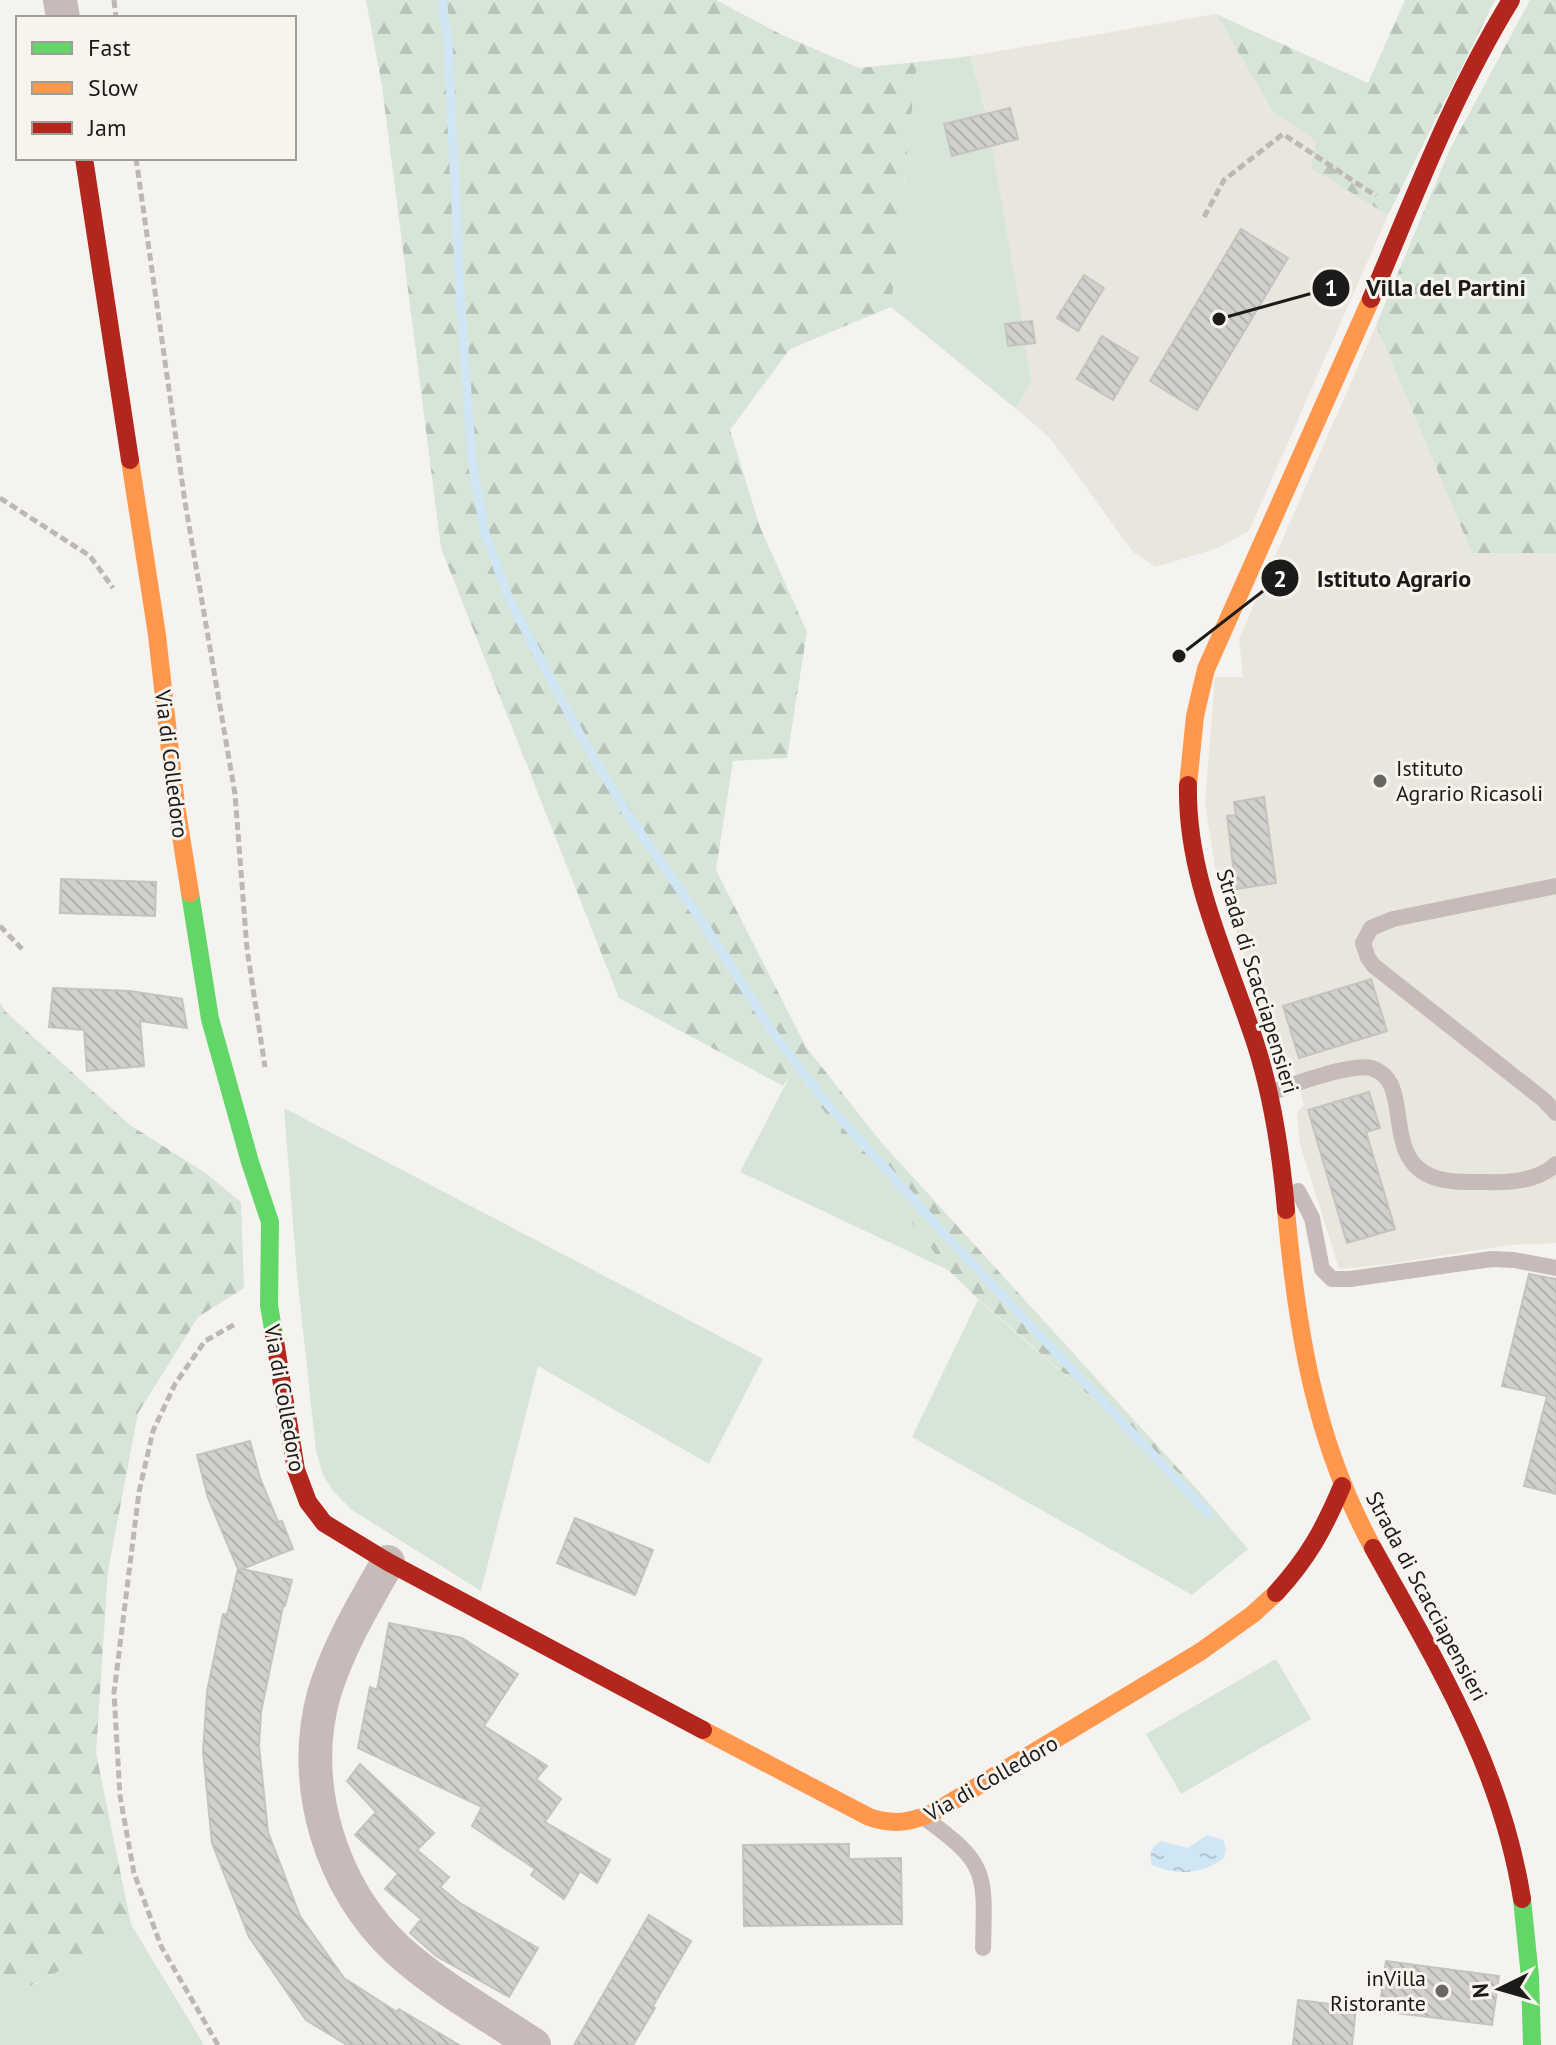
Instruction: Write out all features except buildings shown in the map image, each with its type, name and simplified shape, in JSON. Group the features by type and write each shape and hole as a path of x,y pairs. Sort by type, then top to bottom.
{"street":[{"name":"Strada di Scacciapensieri","path":"1511,0 1443,130 1206,669 1194,719 1188,803 1195,860 1207,904 1269,1094 1283,1171 1294,1290 1322,1427 1342,1486 1452,1693 1493,1781 1516,1866 1529,1935 1532,2045"},
{"name":"Via di Colledoro","path":"84,160 157,635 176,805 210,1019 270,1222 269,1305 296,1470 308,1502 324,1523 388,1562 861,1813 898,1824 924,1818 1198,1654 1241,1625 1277,1592 1302,1563 1327,1523 1342,1486"},
{"path":"388,1562 349,1632 324,1696 316,1758 322,1818 344,1876 361,1905 396,1948 434,1978 534,2045"}],"lane":[{"path":"1556,886 1393,919 1371,928 1363,943 1374,966 1544,1100 1556,1113"},
{"path":"1269,1094 1297,1081 1369,1067 1389,1082 1394,1094 1406,1156 1432,1177 1449,1181 1502,1183 1539,1174 1556,1164"},
{"path":"1283,1171 1309,1209 1322,1269 1332,1279 1339,1281 1492,1259 1556,1268"},
{"path":"924,1818 961,1845 974,1859 984,1897 983,1948"}],"path":[{"path":"1204,217 1224,180 1283,134 1406,218"},
{"path":"136,160 185,502 235,794 247,949 265,1071"},
{"path":"0,498 90,556 116,591"},
{"path":"0,926 22,949"},
{"path":"218,2045 161,1946 134,1873 120,1796 114,1693 139,1492 153,1431 175,1384 205,1341 269,1305"}],"shaded area":[{"path":"1216,14 1273,112 1316,141 1388,215 1249,531 1218,548 1156,567 1133,552 1050,438 1015,408 1031,382 1008,346 1005,324 1021,322 991,146 952,156 944,124 986,113 970,56"},
{"name":"Istituto Agrario Ricasoli","path":"1376,325 1472,553 1556,553 1556,1243 1510,1245 1339,1269 1300,1144 1297,1112 1304,1105 1291,1059 1278,1051 1216,873 1205,803 1215,677 1243,677 1239,639"}],"green space":[{"path":"366,0 716,0 782,35 859,68 917,62 891,307 790,349 730,430 760,527 807,632 787,758 733,761 716,870 806,1047 881,1142 1195,1487 948,1270 793,1071 783,1086 619,998 441,548 382,86"},
{"path":"1405,0 1495,0 1388,215 1311,168 1316,141 1273,112 1216,14 1368,83"},
{"path":"1530,0 1556,0 1556,553 1472,553 1376,325 1450,149"},
{"path":"970,56 986,114 944,125 952,156 992,146 1022,322 1005,324 1008,346 1025,344 1031,382 1015,408 891,307 917,62"},
{"path":"0,1003 6,1012 130,1125 204,1172 241,1202 244,1288 198,1317 138,1413 108,1571 96,1753 131,1924 101,1949 27,1988 0,1983"},
{"path":"793,1070 948,1270 740,1172"},
{"path":"284,1108 763,1359 709,1464 538,1366 481,1591 352,1510 333,1491 323,1475 316,1451 297,1274"},
{"path":"978,1300 1195,1487 1248,1549 1192,1595 912,1437"},
{"path":"1276,1659 1311,1719 1181,1794 1146,1734"},
{"path":"131,1924 204,2045 0,2045 0,1983 28,1988 101,1949"}],"water":[{"path":"1207,1835 1223,1840 1226,1848 1224,1858 1216,1863 1190,1872 1171,1871 1152,1865 1152,1851 1161,1841 1188,1848"}],"waterway":[{"path":"442,0 448,44 472,462 485,533 509,599 579,733 627,813 778,1040 830,1107 947,1237 1209,1514"}],"traffic: fast":[{"path":"190,893 210,1019 270,1222 269,1305 274,1335"},
{"path":"1522,1899 1530,1977 1532,2045"}],"traffic: slow":[{"path":"1188,785 1195,716 1206,669 1371,299"},
{"path":"130,460 157,635 176,805 190,893"},
{"path":"1286,1210 1303,1341 1322,1425 1336,1466 1373,1548"},
{"path":"703,1730 869,1817 896,1822 912,1820 938,1810 1200,1652 1253,1614 1276,1593"}],"traffic: jam":[{"path":"1371,299 1453,109 1511,0"},
{"path":"84,160 130,460"},
{"path":"1188,785 1189,819 1201,884 1267,1083 1279,1146 1286,1210"},
{"path":"274,1335 296,1470 308,1502 324,1523 388,1562 703,1730"},
{"path":"1276,1593 1314,1542 1342,1486"},
{"path":"1373,1548 1443,1675 1483,1760 1512,1850 1522,1899"}],"place":[{"name":"Villa del Partini","path":"1219,319"},
{"name":"Istituto Agrario","path":"1179,656"},
{"name":"Istituto Agrario Ricasoli","path":"1380,781"},
{"name":"inVilla Ristorante","path":"1442,1991"}]}
